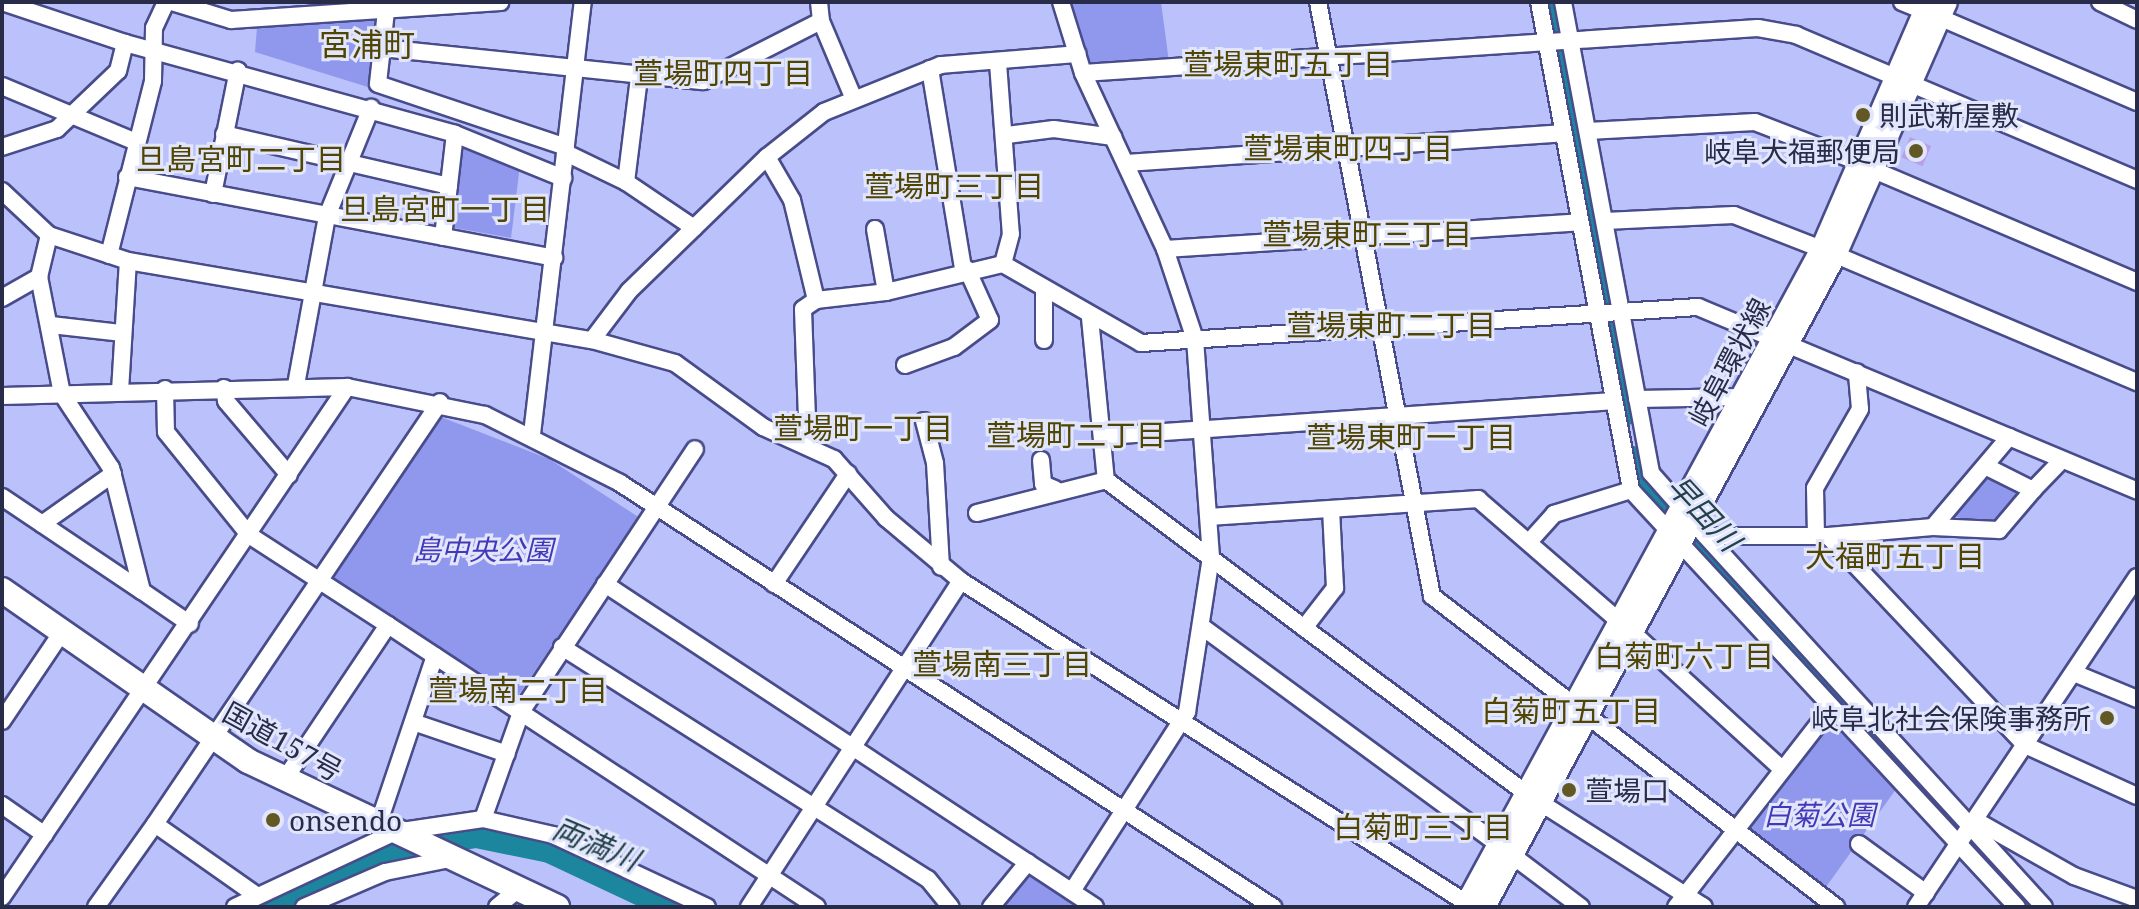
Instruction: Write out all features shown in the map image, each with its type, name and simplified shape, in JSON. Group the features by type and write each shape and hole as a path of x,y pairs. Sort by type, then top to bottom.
{"highway":[{"name":"国道157号","path":"2,590 212,738 285,779 443,856 506,899 557,907"}],"main road":[{"name":"岐阜環状線","path":"1472,906 1506,851 1684,529 1828,252 1868,167 1935,8"},
{"name":"岐阜環状線","path":"1684,529 1742,397 1782,340"}],"street":[{"path":"2,2 125,43 238,70 455,134 563,178"},
{"path":"109,255 153,81 152,47 166,2"},
{"path":"172,2 231,20 387,6 500,2"},
{"path":"532,434 583,2"},
{"path":"819,2 821,21 854,99"},
{"path":"1061,2 1083,73 1165,249 1195,339 1211,557 1182,721 1072,891"},
{"path":"1318,2 1432,596 1836,907"},
{"path":"1539,2 1559,42 1588,131 1605,221 1614,401 1631,490 1684,529 1967,832 2017,907"},
{"path":"1563,2 1559,42 1563,133 1580,222 1637,399 1651,473 1684,529 1830,709 1967,832 2044,907"},
{"path":"1902,2 1935,8 2137,102"},
{"path":"2100,2 2137,20"},
{"path":"387,6 378,84 566,150 626,182 694,228"},
{"path":"382,48 575,72 703,81 821,21"},
{"path":"1083,73 1768,29 1904,81 2137,180"},
{"path":"2,147 57,129 118,71 125,43"},
{"path":"592,340 629,291 767,157 824,112 930,69 1078,54"},
{"path":"998,63 1007,135 1003,173 1011,234 1003,264"},
{"path":"905,365 954,347 990,320 965,269 930,69"},
{"path":"213,194 238,70"},
{"path":"626,182 639,77"},
{"path":"2,86 136,142"},
{"path":"296,385 327,216 371,108"},
{"path":"1588,131 1755,122 2137,282"},
{"path":"1007,135 1054,129 1113,137"},
{"path":"1126,163 1563,133"},
{"path":"224,134 350,158 449,186"},
{"path":"443,237 455,134"},
{"path":"767,157 792,200 816,300"},
{"path":"127,177 554,258"},
{"path":"2,191 49,235 128,261 592,340 675,363 763,427 808,446 848,474 941,567 961,581 1472,906"},
{"path":"1605,221 1734,215 2137,382"},
{"path":"1165,249 1580,222"},
{"path":"875,229 886,292"},
{"path":"49,235 39,277 51,325 62,394 113,474 142,591"},
{"path":"120,391 121,333 128,261"},
{"path":"808,446 800,328 803,309 816,300 886,292 965,269 1003,264 1090,318 1141,343 1698,307 2137,491"},
{"path":"2,298 39,277"},
{"path":"1044,290 1044,340"},
{"path":"1090,318 1106,436 1106,480"},
{"path":"51,325 121,333"},
{"path":"1857,372 1860,409 1815,488 1822,536 2025,745 2137,796"},
{"path":"2,396 296,385 347,387 440,402 532,434 655,506 1123,813 1273,907"},
{"path":"2,897 190,624 347,387"},
{"path":"224,388 226,401 289,475"},
{"path":"165,389 166,432 249,535 817,907"},
{"path":"1637,399 1742,397"},
{"path":"1106,436 1614,401"},
{"path":"96,907 440,402"},
{"path":"924,421 935,463 941,567"},
{"path":"1933,527 2009,437"},
{"path":"483,819 521,712 695,449"},
{"path":"1041,460 1043,484 1055,489"},
{"path":"1684,529 1822,536 1933,527 1999,530 2062,460"},
{"path":"1985,466 2033,490"},
{"path":"42,524 113,474"},
{"path":"774,584 848,474"},
{"path":"977,513 1055,489 1106,480 1534,798 1681,901 1704,907"},
{"path":"1529,542 1554,514 1631,490"},
{"path":"2,497 190,624"},
{"path":"1209,517 1478,499 1627,628 1782,769"},
{"path":"1304,628 1335,588 1331,510"},
{"path":"1859,844 1921,900 2074,673 2131,598 2137,577"},
{"path":"749,907 961,581"},
{"path":"605,584 1095,907"},
{"path":"285,779 388,625"},
{"path":"1201,626 1581,907"},
{"path":"4,712 62,632"},
{"path":"562,647 813,810 928,879 951,907"},
{"path":"392,831 413,722 435,656"},
{"path":"2074,673 2137,699"},
{"path":"1681,901 1830,709"},
{"path":"413,722 507,754"},
{"path":"2,805 45,835"},
{"path":"235,907 392,831 483,819 553,835 707,907"},
{"path":"155,824 256,895"},
{"path":"1967,832 2137,899"},
{"path":"307,906 385,872 443,856"},
{"path":"991,907 1028,862"}],"green space":[{"path":"1068,2 1161,2 1169,62 1090,67"},
{"path":"376,18 371,88 255,52 257,27"},
{"path":"457,140 520,165 511,238 444,226"},
{"name":"島中央公園","path":"441,417 549,459 640,518 517,697 329,577"},
{"path":"1986,465 2035,488 2002,524 1948,516"},
{"name":"白菊公園","path":"1833,716 1899,785 1826,887 1746,829"},
{"path":"1028,872 1081,907 1000,907"}],"building":[{"name":"岐阜大福郵便局","path":"1910,137 1931,146 1923,166 1901,157"}],"waterway":[{"name":"早田川","path":"1548,2 1625,415"},
{"name":"早田川","path":"1633,457 1638,486 2027,907"},
{"name":"両満川","path":"275,907 403,850 476,837 549,852 666,907"}],"place":[{"name":"則武新屋敷","path":"1863,115"},
{"name":"岐阜大福郵便局","path":"1916,151"},
{"name":"岐阜北社会保険事務所","path":"2107,718"},
{"name":"萱場口","path":"1569,790"},
{"name":"onsendo","path":"273,820"}],"district":[{"name":"宮浦町","path":"367,44"},
{"name":"萱場東町五丁目","path":"1288,64"},
{"name":"萱場町四丁目","path":"723,73"},
{"name":"萱場東町四丁目","path":"1348,148"},
{"name":"旦島宮町二丁目","path":"241,159"},
{"name":"萱場町三丁目","path":"954,186"},
{"name":"旦島宮町一丁目","path":"445,209"},
{"name":"萱場東町三丁目","path":"1367,234"},
{"name":"萱場東町二丁目","path":"1391,325"},
{"name":"萱場町一丁目","path":"863,428"},
{"name":"萱場町二丁目","path":"1076,435"},
{"name":"萱場東町一丁目","path":"1411,437"},
{"name":"大福町五丁目","path":"1895,556"},
{"name":"白菊町六丁目","path":"1684,656"},
{"name":"萱場南三丁目","path":"1002,664"},
{"name":"萱場南二丁目","path":"518,690"},
{"name":"白菊町五丁目","path":"1571,711"},
{"name":"白菊町三丁目","path":"1423,827"}]}
